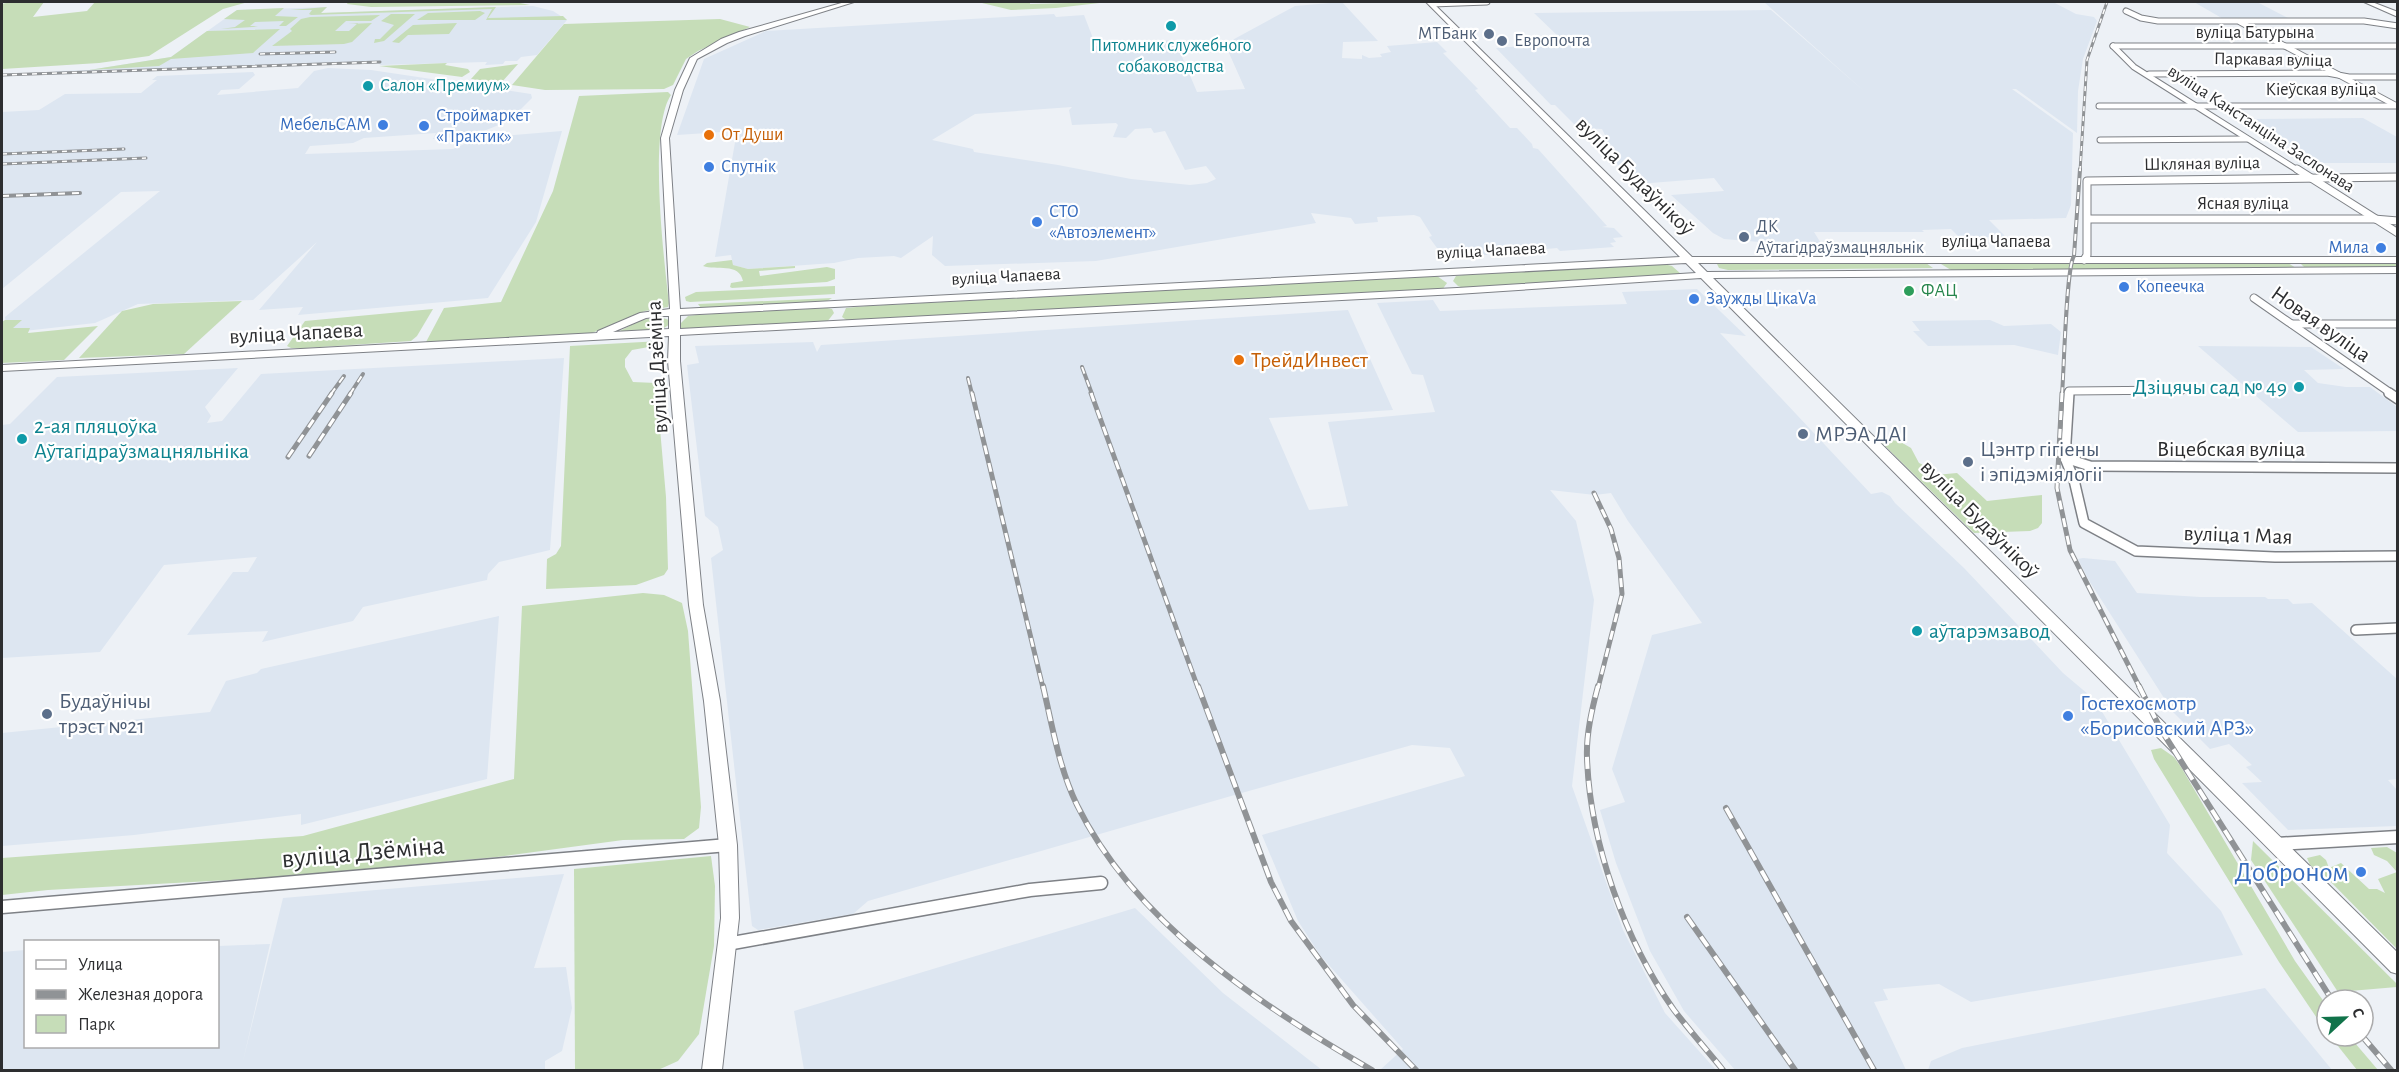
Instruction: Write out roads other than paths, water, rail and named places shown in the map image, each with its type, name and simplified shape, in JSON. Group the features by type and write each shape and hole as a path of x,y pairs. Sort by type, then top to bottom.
{"main road":[{"name":"вуліца Дзёміна","path":"712,1071 730,918 728,845 712,701 696,605 674,361 675,312 665,138 675,100 694,58 724,41 851,2"},
{"path":"2367,2 2397,15"},
{"name":"вуліца Будаўнікоў","path":"1431,3 2202,769 2397,966"},
{"name":"вуліца Чапаева","path":"592,337 644,315 675,312 1689,260 2397,260"},
{"path":"1932,260 1943,273"},
{"name":"вуліца Чапаева","path":"2,368 1457,291 1704,275 1896,271 1943,273 2397,270"},
{"path":"838,324 842,303"}],"street":[{"path":"1431,3 1487,2"},
{"path":"2126,10 2153,21 2364,21 2397,26"},
{"path":"2238,21 2397,106"},
{"name":"вуліца Батурына","path":"2113,46 2397,46"},
{"name":"вуліца Канстанціна Заслонава","path":"2113,46 2134,67 2149,74 2247,139 2397,233"},
{"name":"Паркавая вуліца","path":"2149,74 2326,73 2397,77"},
{"name":"Кіеўская вуліца","path":"2099,106 2397,106"},
{"path":"2100,140 2247,139"},
{"name":"Шкляная вуліца","path":"2085,260 2089,219 2088,181 2397,177"},
{"name":"Ясная вуліца","path":"2089,219 2374,219 2397,221"},
{"name":"Новая вуліца","path":"2254,298 2397,399"},
{"path":"2292,324 2397,324"},
{"path":"2065,458 2069,391 2182,390"},
{"path":"2386,391 2397,391"},
{"name":"Віцебская вуліца","path":"2065,458 2090,466 2397,468"},
{"name":"вуліца 1 Мая","path":"2065,458 2074,480 2084,523 2136,551 2275,557 2397,556"},
{"path":"2356,630 2397,628"},
{"path":"2275,844 2397,837"},
{"name":"вуліца Дзёміна","path":"2,907 728,845"},
{"path":"727,944 1030,890 1101,883"}],"railway":[{"path":"2080,171 2087,60 2107,2"},
{"path":"260,54 335,52"},
{"path":"2,75 380,62"},
{"path":"2,154 124,149"},
{"path":"2,164 146,158"},
{"path":"2062,394 2067,299 2074,256 2080,169"},
{"path":"2,196 80,193"},
{"path":"1082,367 1092,394"},
{"path":"350,394 363,374"},
{"path":"331,394 344,376"},
{"path":"968,378 972,394"},
{"path":"288,457 332,393"},
{"path":"309,456 351,393"},
{"path":"972,393 1043,688"},
{"path":"1091,393 1198,688"},
{"path":"2062,393 2057,488 2070,550 2140,688"},
{"path":"1594,493 1611,529 1619,558 1622,594 1598,688"},
{"path":"1043,686 1065,776 1077,805 1102,848 1132,887 1167,924 1245,989 1287,1018 1372,1070"},
{"path":"1198,686 1271,882 1291,921 1353,1005 1416,1070"},
{"path":"1598,686 1588,731 1587,758 1595,824 1613,890 1640,953 1656,983 1674,1010 1723,1070"},
{"path":"2140,688 2160,728 2324,988"},
{"path":"1726,808 1874,1070"},
{"path":"1687,917 1795,1070"},
{"path":"2372,1048 2391,1070"}],"place":[{"name":"Питомник служебного собаководства","path":"1171,26"},
{"name":"МТБанк","path":"1489,34"},
{"name":"Европочта","path":"1502,41"},
{"name":"Салон «Премиум»","path":"368,86"},
{"name":"МебельСАМ","path":"383,125"},
{"name":"Строймаркет «Практик»","path":"424,126"},
{"name":"От Души","path":"709,135"},
{"name":"Спутнік","path":"709,167"},
{"name":"СТО «Автоэлемент»","path":"1037,222"},
{"name":"ДК Аўтагідраўзмацняльнік","path":"1744,237"},
{"name":"Мила","path":"2381,248"},
{"name":"Копеечка","path":"2124,287"},
{"name":"ФАЦ","path":"1909,291"},
{"name":"Заужды ЦікаVа","path":"1694,299"},
{"name":"ТрейдИнвест","path":"1239,360"},
{"name":"Дзіцячы сад № 49","path":"2299,387"},
{"name":"МРЭА ДАІ","path":"1803,434"},
{"name":"2-ая пляцоўка Аўтагідраўзмацняльніка","path":"22,439"},
{"name":"Цэнтр гігіены і эпідэміялогіі","path":"1968,462"},
{"name":"аўтарэмзавод","path":"1917,631"},
{"name":"Будаўнічы трэст №21","path":"47,714"},
{"name":"Гостехосмотр «Борисовский АРЗ»","path":"2068,716"},
{"name":"Доброном","path":"2361,872"}]}
